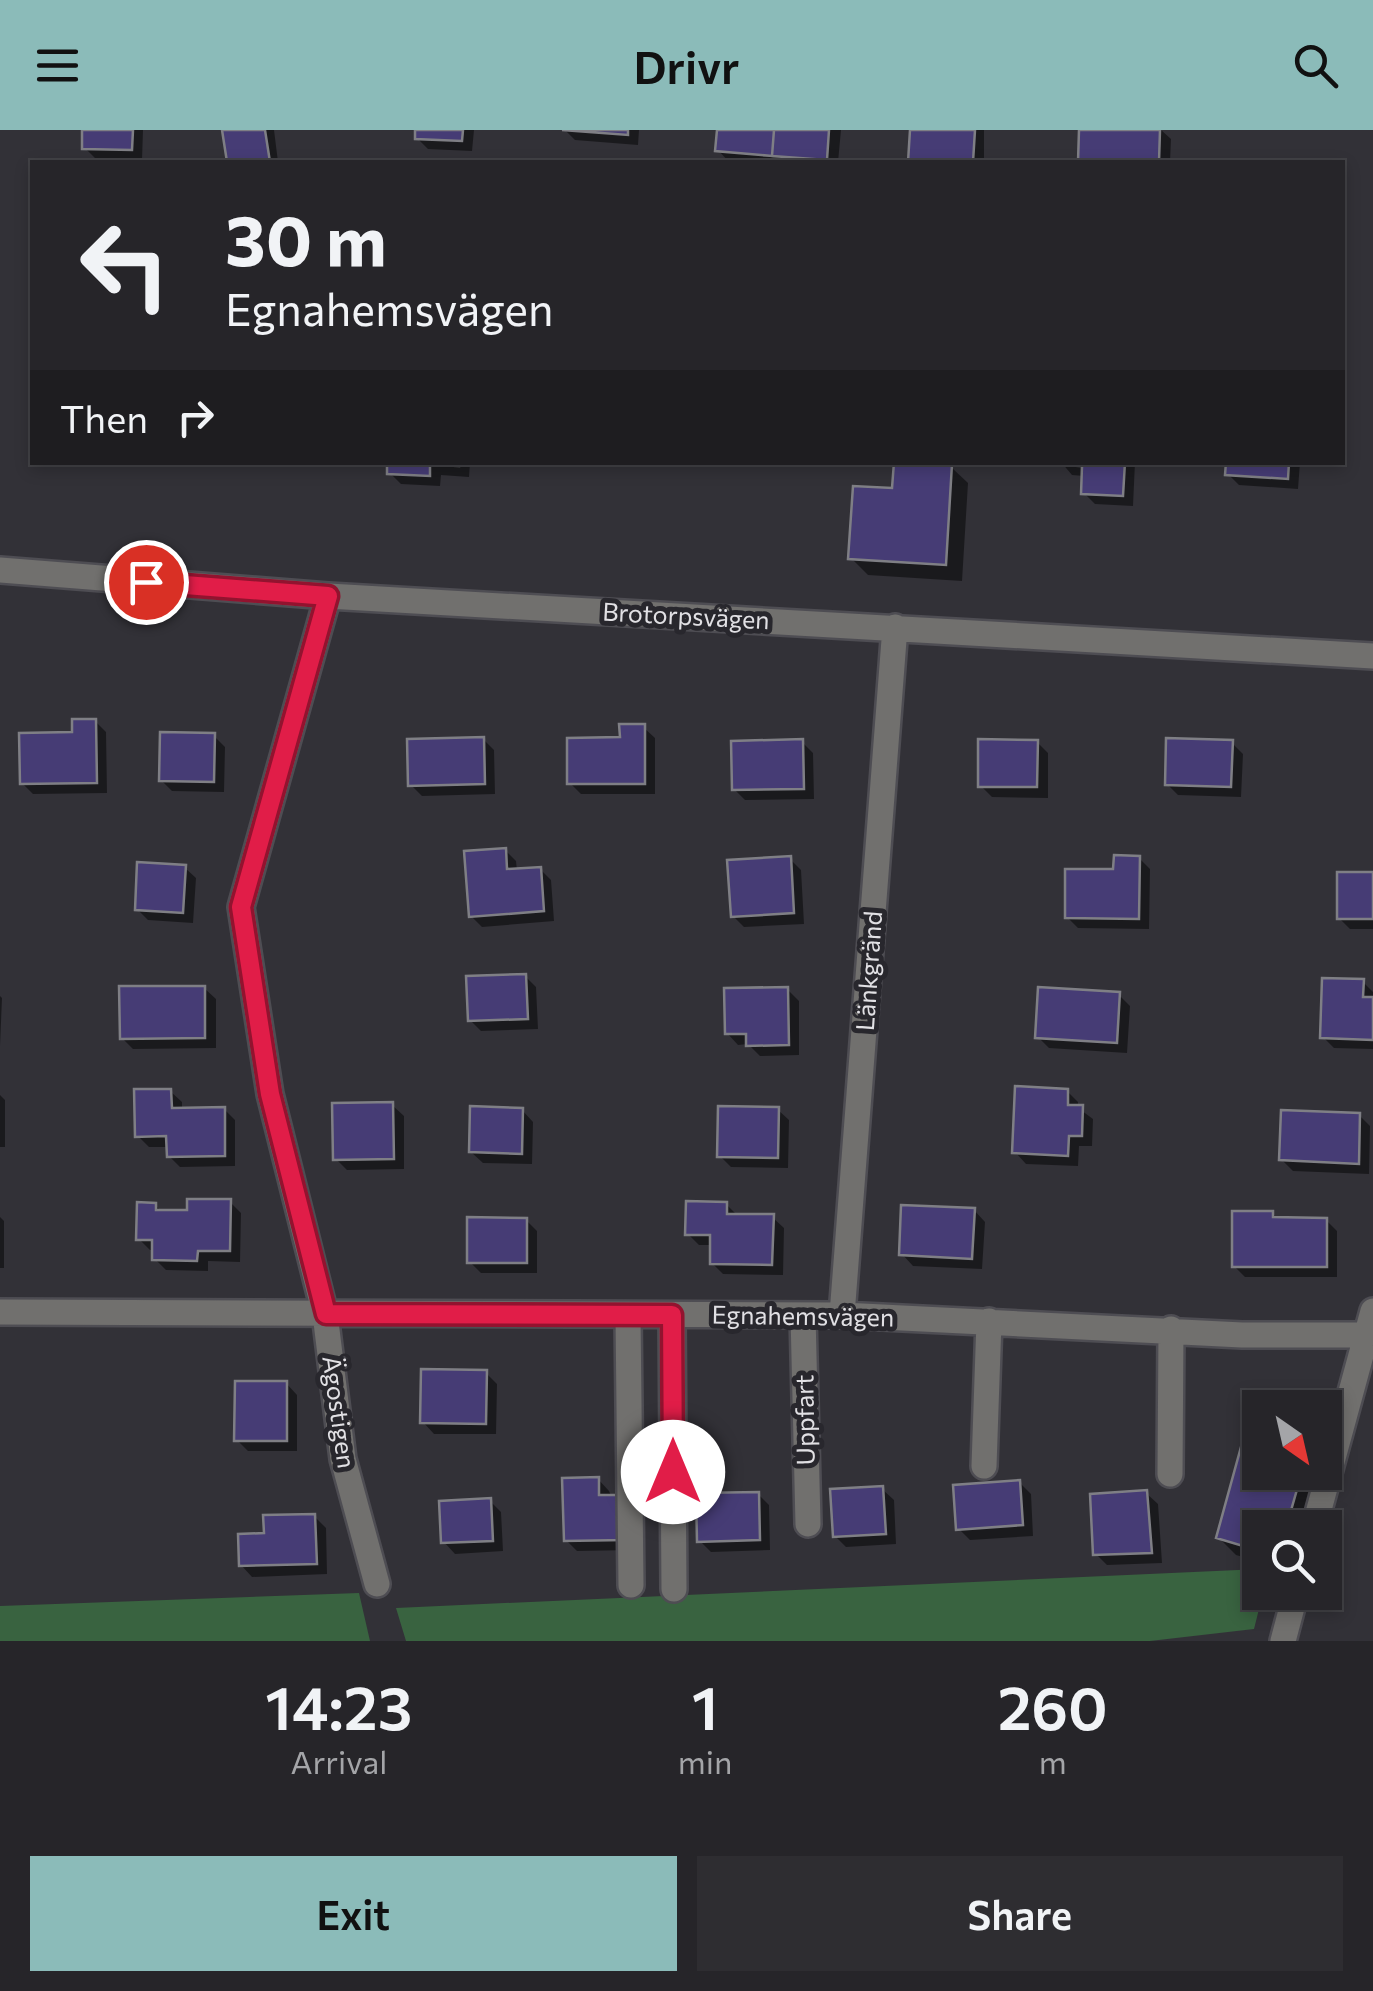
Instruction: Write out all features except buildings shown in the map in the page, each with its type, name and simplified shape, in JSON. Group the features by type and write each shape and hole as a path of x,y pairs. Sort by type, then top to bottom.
{"street":[{"name":"Brotorpsvägen","path":"0,570 328,596 1373,656"},
{"name":"Ägostigen","path":"328,596 241,907 270,1094 326,1314 343,1459 378,1584"},
{"name":"Länkgränd","path":"842,1316 895,627"},
{"name":"Egnahemsvägen","path":"0,1312 803,1315 1242,1335 1369,1323"},
{"path":"628,1315 631,1585"},
{"path":"672,1315 674,1590"},
{"name":"Uppfart","path":"803,1315 808,1524"},
{"path":"984,1466 989,1321"},
{"path":"1319,1510 1369,1323"},
{"path":"1170,1474 1171,1329"},
{"path":"1283,1641 1291,1610"}],"green space":[{"path":"1242,1570 1242,1610 1259,1610 1254,1629 1150,1641 406,1641 396,1608"},
{"path":"359,1593 370,1641 0,1641 0,1606"}],"route":[{"path":"146,582 328,596 241,907 270,1094 326,1314 672,1315 673,1472"}]}
